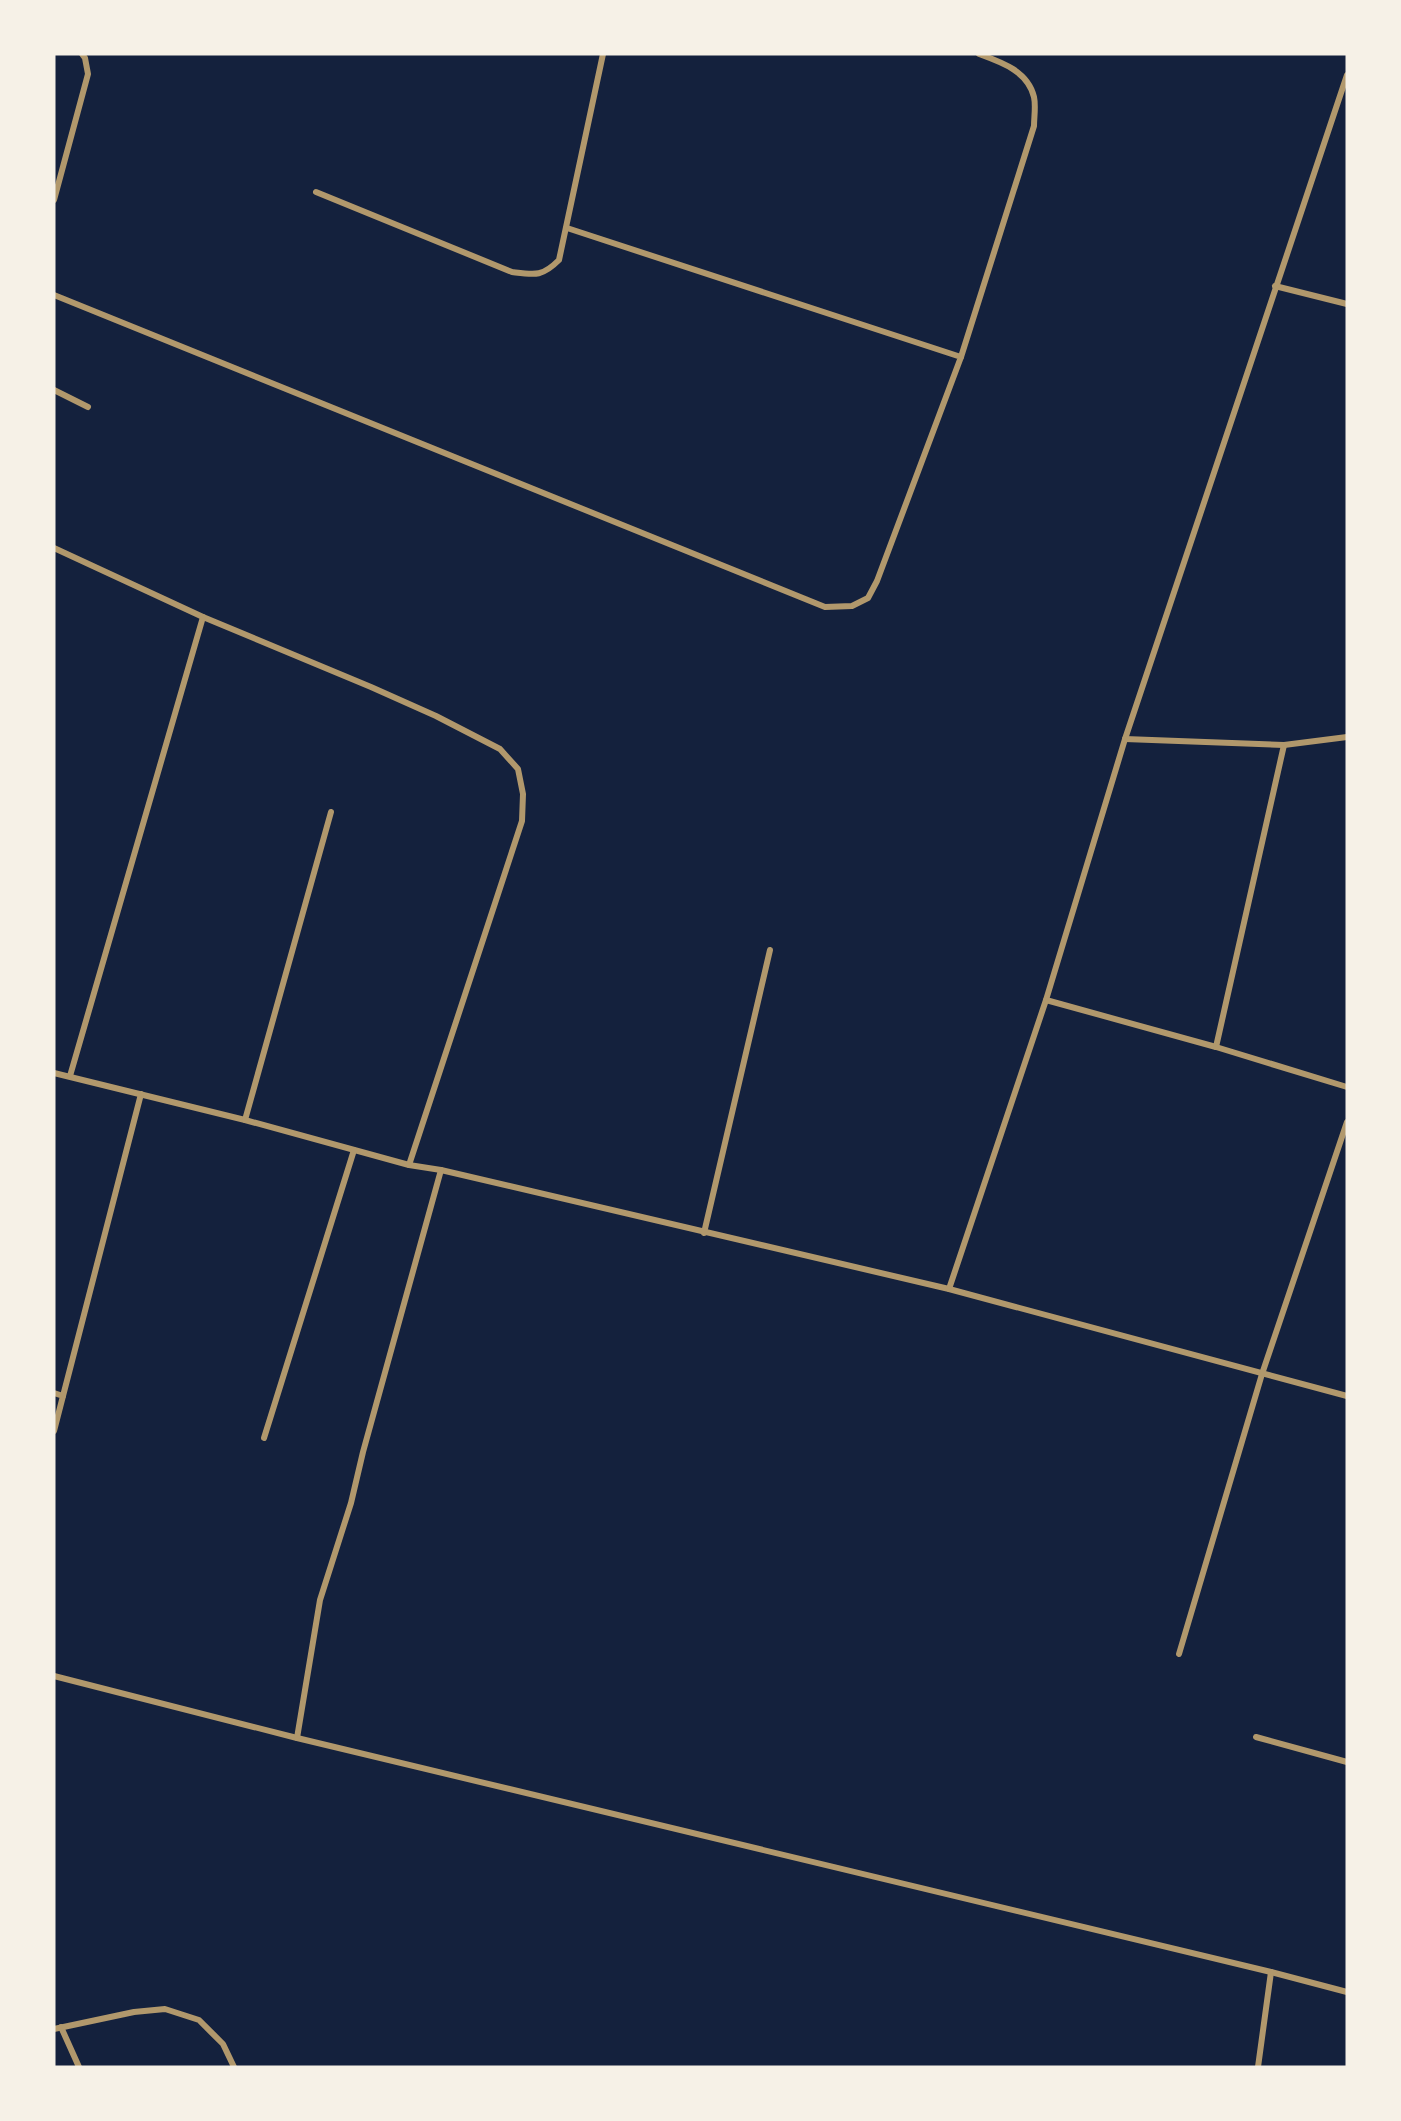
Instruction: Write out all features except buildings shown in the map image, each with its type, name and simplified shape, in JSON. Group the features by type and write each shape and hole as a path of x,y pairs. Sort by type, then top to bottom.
{"street":[{"path":"54,200 88,74 82,54"},
{"path":"316,192 512,272 530,274 548,271 559,260 603,54"},
{"path":"54,295 825,607 852,606 868,598 877,580 961,357 1034,126 1034,97 1022,75 1001,62 979,54"},
{"path":"949,1289 1047,1000 1125,739 1347,75"},
{"path":"567,228 961,357"},
{"path":"1275,286 1347,304"},
{"path":"54,390 88,407"},
{"path":"54,548 203,617 436,716 500,749 518,769 523,794 522,821 409,1165"},
{"path":"70,1076 203,617"},
{"path":"1125,739 1284,745 1347,737"},
{"path":"1216,1047 1284,745"},
{"path":"245,1120 331,812"},
{"path":"704,1233 770,950"},
{"path":"1047,1000 1216,1047 1347,1087"},
{"path":"54,1072 245,1120 409,1165 441,1170 949,1289 1347,1396"},
{"path":"54,1431 141,1094"},
{"path":"1179,1654 1262,1374 1347,1122"},
{"path":"264,1438 354,1150"},
{"path":"297,1738 320,1600 351,1503 441,1170"},
{"path":"54,1393 63,1396"},
{"path":"54,1676 297,1738 1347,1992"},
{"path":"1256,1737 1347,1762"},
{"path":"1258,2067 1271,1972"},
{"path":"79,2067 57,2028 134,2012 165,2009 200,2020 223,2044 234,2067"}]}
